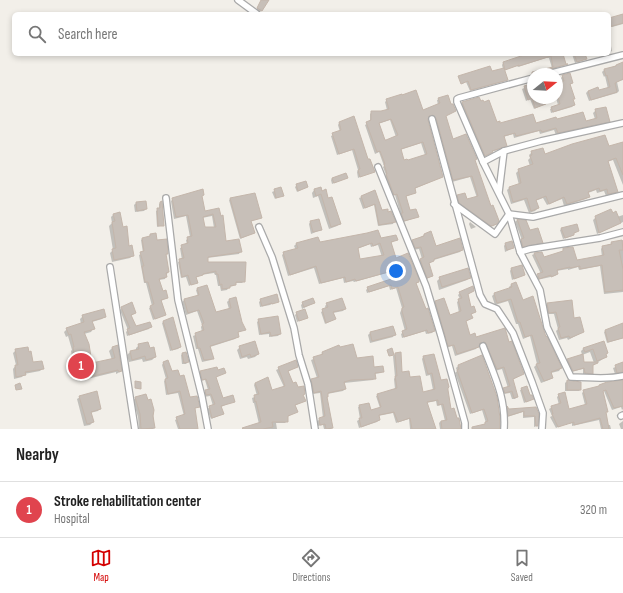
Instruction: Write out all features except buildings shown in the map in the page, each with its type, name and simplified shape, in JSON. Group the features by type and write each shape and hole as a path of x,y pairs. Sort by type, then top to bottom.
{"street":[{"path":"238,0 254,12"},
{"path":"563,70 623,55"},
{"path":"527,80 457,99 460,110 483,162 509,214 520,252 540,290 547,327 571,377 612,379 623,376"},
{"path":"432,119 480,295 485,304 497,309 512,333 543,413 542,429"},
{"path":"483,162 504,151 623,123"},
{"path":"499,193 504,151"},
{"path":"378,167 426,286 465,423 465,429"},
{"path":"509,214 533,217 623,195"},
{"path":"166,198 178,300 202,397 208,429"},
{"path":"454,203 495,234 509,214"},
{"path":"259,227 272,257 294,328 299,355 308,384 315,429"},
{"path":"520,252 530,249 600,238 623,232"},
{"path":"110,268 134,429"},
{"path":"483,346 502,394 505,414 504,429"}],"place":[{"name":"Stroke rehabilitation center","path":"81,366"}]}
